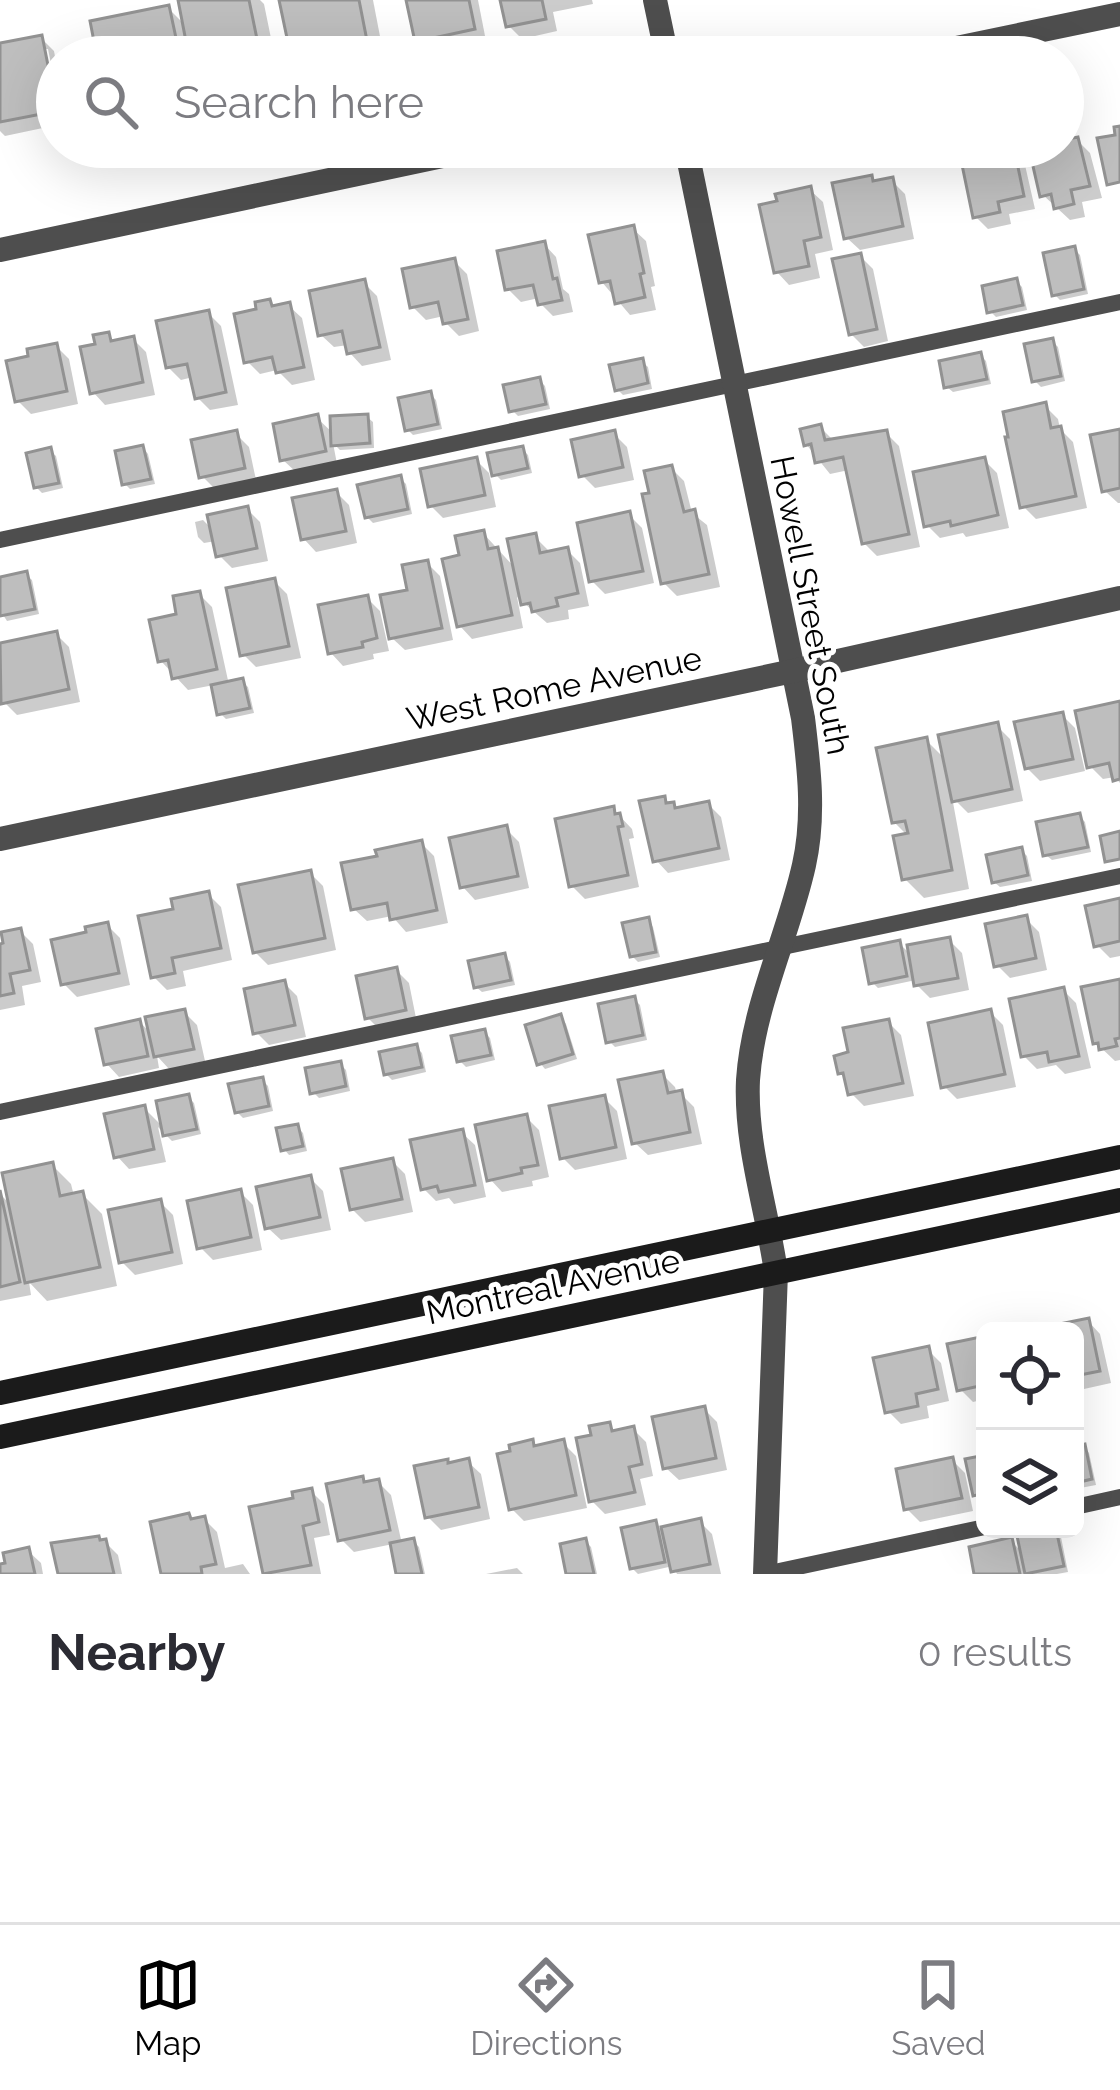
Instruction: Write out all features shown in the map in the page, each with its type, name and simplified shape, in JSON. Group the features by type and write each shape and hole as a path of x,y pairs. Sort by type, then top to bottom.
{"street":[{"path":"655,0 663,36"},
{"path":"1014,36 1120,14"},
{"path":"0,250 385,168"},
{"name":"Howell Street South","path":"690,168 803,718 812,790 805,861 756,1027 748,1081 750,1136 776,1272 765,1574"},
{"name":"West Rome Avenue","path":"0,839 1120,598"},
{"name":"Montreal Avenue","path":"0,1393 1120,1156"},
{"name":"Montreal Avenue","path":"0,1437 1120,1200"}],"lane":[{"path":"0,541 1120,302"},
{"path":"0,1112 1120,876"},
{"path":"1084,1505 1120,1497"},
{"path":"765,1574 976,1528"}],"building":[{"path":"178,0 249,0 256,36 185,36"},
{"path":"279,0 359,0 366,36 287,36"},
{"path":"406,0 469,0 475,29 414,36"},
{"path":"500,0 542,0 546,19 506,27"},
{"path":"169,5 176,36 93,36 90,21"},
{"path":"36,36 36,115 0,122 0,43"},
{"path":"1120,126 1120,182 1107,185 1097,138 1115,135 1114,127"},
{"path":"1084,162 1090,186 1071,190 1074,204 1054,209 1051,194 1040,197 1033,168 1084,168"},
{"path":"963,168 1018,168 1024,196 998,202 1000,212 973,218"},
{"path":"872,175 873,181 893,177 903,226 844,239 832,183"},
{"path":"811,186 821,237 804,241 809,266 774,273 759,205 777,201 775,194"},
{"path":"634,225 645,297 615,304 610,281 599,283 588,235"},
{"path":"545,241 562,300 538,305 533,285 505,290 497,251"},
{"path":"1075,246 1084,289 1052,296 1043,253"},
{"path":"861,253 877,329 849,335 832,259"},
{"path":"455,258 468,319 443,324 438,302 410,308 402,269"},
{"path":"1017,278 1023,305 987,313 982,286"},
{"path":"365,279 380,347 347,354 342,331 318,336 309,291"},
{"path":"270,299 272,306 290,302 304,367 276,373 272,357 244,363 234,314 256,309 255,302"},
{"path":"209,310 226,392 195,399 187,364 166,368 156,321"},
{"path":"109,332 111,341 134,336 143,382 90,394 80,347 95,344 93,335"},
{"path":"1053,338 1061,376 1032,382 1024,344"},
{"path":"57,343 67,391 15,402 6,361 28,356 27,349"},
{"path":"981,352 987,379 944,388 939,361"},
{"path":"643,358 648,383 615,391 609,365"},
{"path":"540,377 546,404 509,412 503,385"},
{"path":"431,391 438,424 405,431 398,398"},
{"path":"1046,402 1051,428 1061,426 1076,496 1020,508 1003,412"},
{"path":"318,414 326,451 280,461 273,424"},
{"path":"368,414 370,443 331,446 330,416"},
{"path":"821,424 825,440 887,430 909,534 862,544 843,457 815,463 811,444 804,446 800,429"},
{"path":"1120,429 1120,488 1102,492 1090,435"},
{"path":"237,430 245,468 199,478 191,440"},
{"path":"615,430 623,467 579,477 571,440"},
{"path":"143,445 151,479 122,485 115,451"},
{"path":"523,446 528,468 492,476 487,453"},
{"path":"51,447 59,483 34,488 26,453"},
{"path":"477,457 485,495 428,507 420,469"},
{"path":"985,457 998,515 924,527 913,472"},
{"path":"672,465 684,512 695,509 709,574 661,584 642,494 649,493 644,471"},
{"path":"401,475 408,509 365,518 357,485"},
{"path":"337,489 346,531 301,540 292,498"},
{"path":"248,506 257,548 216,557 207,515"},
{"path":"630,511 643,571 589,582 577,523"},
{"path":"484,530 488,549 498,547 512,615 457,627 442,559 459,555 455,536"},
{"path":"536,533 540,553 568,547 578,593 556,598 558,606 532,612 530,603 521,605 507,539"},
{"path":"428,560 442,628 389,639 380,595 407,590 402,565"},
{"path":"27,571 35,609 0,616 0,577"},
{"path":"275,578 289,646 240,656 226,588"},
{"path":"200,591 217,669 172,679 168,660 158,662 149,620 176,614 173,596"},
{"path":"368,595 377,638 362,642 363,647 328,654 318,605"},
{"path":"57,631 69,689 1,704 0,643"},
{"path":"243,678 250,708 217,715 211,685"},
{"path":"1120,701 1120,779 1113,781 1109,763 1087,768 1075,711"},
{"path":"1063,712 1073,759 1025,769 1014,722"},
{"path":"998,722 1012,789 952,802 938,735"},
{"path":"927,737 952,870 902,880 893,836 908,833 905,821 892,823 876,748"},
{"path":"665,796 666,803 674,802 675,808 709,801 719,848 653,862 639,801"},
{"path":"614,806 623,826 618,827 628,875 569,887 555,819"},
{"path":"1080,813 1088,847 1043,856 1036,822"},
{"path":"507,825 518,876 460,888 449,838"},
{"path":"1120,831 1120,859 1105,862 1100,836"},
{"path":"422,840 437,910 390,920 387,903 351,910 341,863"},
{"path":"1022,847 1028,875 992,883 986,855"},
{"path":"311,870 325,938 253,953 238,885"},
{"path":"209,891 221,948 172,958 175,973 151,978 138,916 173,909 171,899"},
{"path":"1120,898 1120,941 1094,947 1085,906"},
{"path":"1027,915 1036,958 994,967 985,924"},
{"path":"649,917 656,952 630,957 622,923"},
{"path":"108,922 119,973 61,985 51,940"},
{"path":"21,928 30,970 10,974 14,993 0,996 1,932"},
{"path":"950,937 958,978 914,986 907,945"},
{"path":"900,940 907,976 869,984 862,948"},
{"path":"505,953 511,980 474,988 468,961"},
{"path":"397,967 406,1010 365,1019 356,976"},
{"path":"1120,979 1120,1038 1115,1039 1117,1046 1099,1050 1098,1043 1093,1044 1081,987"},
{"path":"285,980 295,1025 253,1034 244,989"},
{"path":"1064,987 1079,1056 1049,1062 1047,1052 1021,1057 1009,999"},
{"path":"635,996 643,1035 606,1043 598,1004"},
{"path":"185,1009 194,1049 154,1057 145,1017"},
{"path":"991,1009 1005,1074 941,1088 928,1023"},
{"path":"561,1014 573,1054 537,1065 525,1025"},
{"path":"140,1019 148,1056 104,1065 96,1029"},
{"path":"889,1019 903,1083 848,1095 834,1056 848,1052 843,1028"},
{"path":"485,1029 491,1055 457,1062 451,1036"},
{"path":"417,1044 422,1067 384,1075 379,1052"},
{"path":"341,1061 346,1086 310,1094 305,1068"},
{"path":"663,1071 668,1093 682,1090 690,1132 632,1144 618,1080"},
{"path":"263,1077 269,1106 235,1113 228,1084"},
{"path":"189,1094 197,1129 163,1136 156,1101"},
{"path":"605,1095 616,1147 560,1159 549,1106"},
{"path":"145,1105 154,1149 114,1158 104,1114"},
{"path":"527,1114 538,1165 487,1181 475,1125"},
{"path":"298,1124 303,1146 281,1151 276,1128"},
{"path":"463,1129 475,1185 439,1192 437,1186 421,1190 410,1140"},
{"path":"393,1158 402,1199 350,1210 341,1169"},
{"path":"53,1162 60,1196 83,1191 100,1267 25,1283 2,1173"},
{"path":"311,1175 320,1217 265,1229 256,1187"},
{"path":"241,1189 251,1237 197,1249 187,1201"},
{"path":"0,1190 20,1282 0,1287"},
{"path":"161,1199 172,1252 119,1263 108,1210"},
{"path":"1089,1318 1100,1371 1084,1374 1084,1322 1069,1322"},
{"path":"976,1338 976,1387 957,1391 947,1344"},
{"path":"929,1346 938,1389 916,1394 918,1406 885,1413 873,1358"},
{"path":"705,1406 716,1458 663,1469 652,1417"},
{"path":"610,1422 612,1431 634,1426 642,1464 629,1467 635,1492 589,1502 576,1438 591,1435 589,1426"},
{"path":"533,1439 534,1446 564,1439 576,1495 509,1510 497,1454 510,1451 509,1445"},
{"path":"1084,1444 1092,1479 1084,1481"},
{"path":"953,1457 962,1498 904,1510 896,1469"},
{"path":"976,1457 976,1495 973,1496 965,1459"},
{"path":"469,1458 479,1507 425,1518 414,1466"},
{"path":"363,1476 364,1482 379,1479 390,1530 338,1541 326,1484"},
{"path":"312,1488 319,1522 303,1526 311,1565 263,1574 249,1507 293,1498 292,1492"},
{"path":"189,1513 191,1519 205,1516 216,1564 201,1567 202,1574 161,1574 150,1522"},
{"path":"701,1518 710,1564 671,1572 661,1527"},
{"path":"656,1520 665,1562 630,1569 621,1528"},
{"path":"414,1538 422,1574 396,1574 390,1543"},
{"path":"586,1538 594,1574 566,1574 560,1544"},
{"path":"1012,1538 1020,1574 974,1574 969,1547"},
{"path":"1017,1538 1058,1538 1064,1566 1025,1574"},
{"path":"106,1539 114,1574 58,1574 51,1543"},
{"path":"29,1547 35,1574 0,1574 3,1553"}]}
